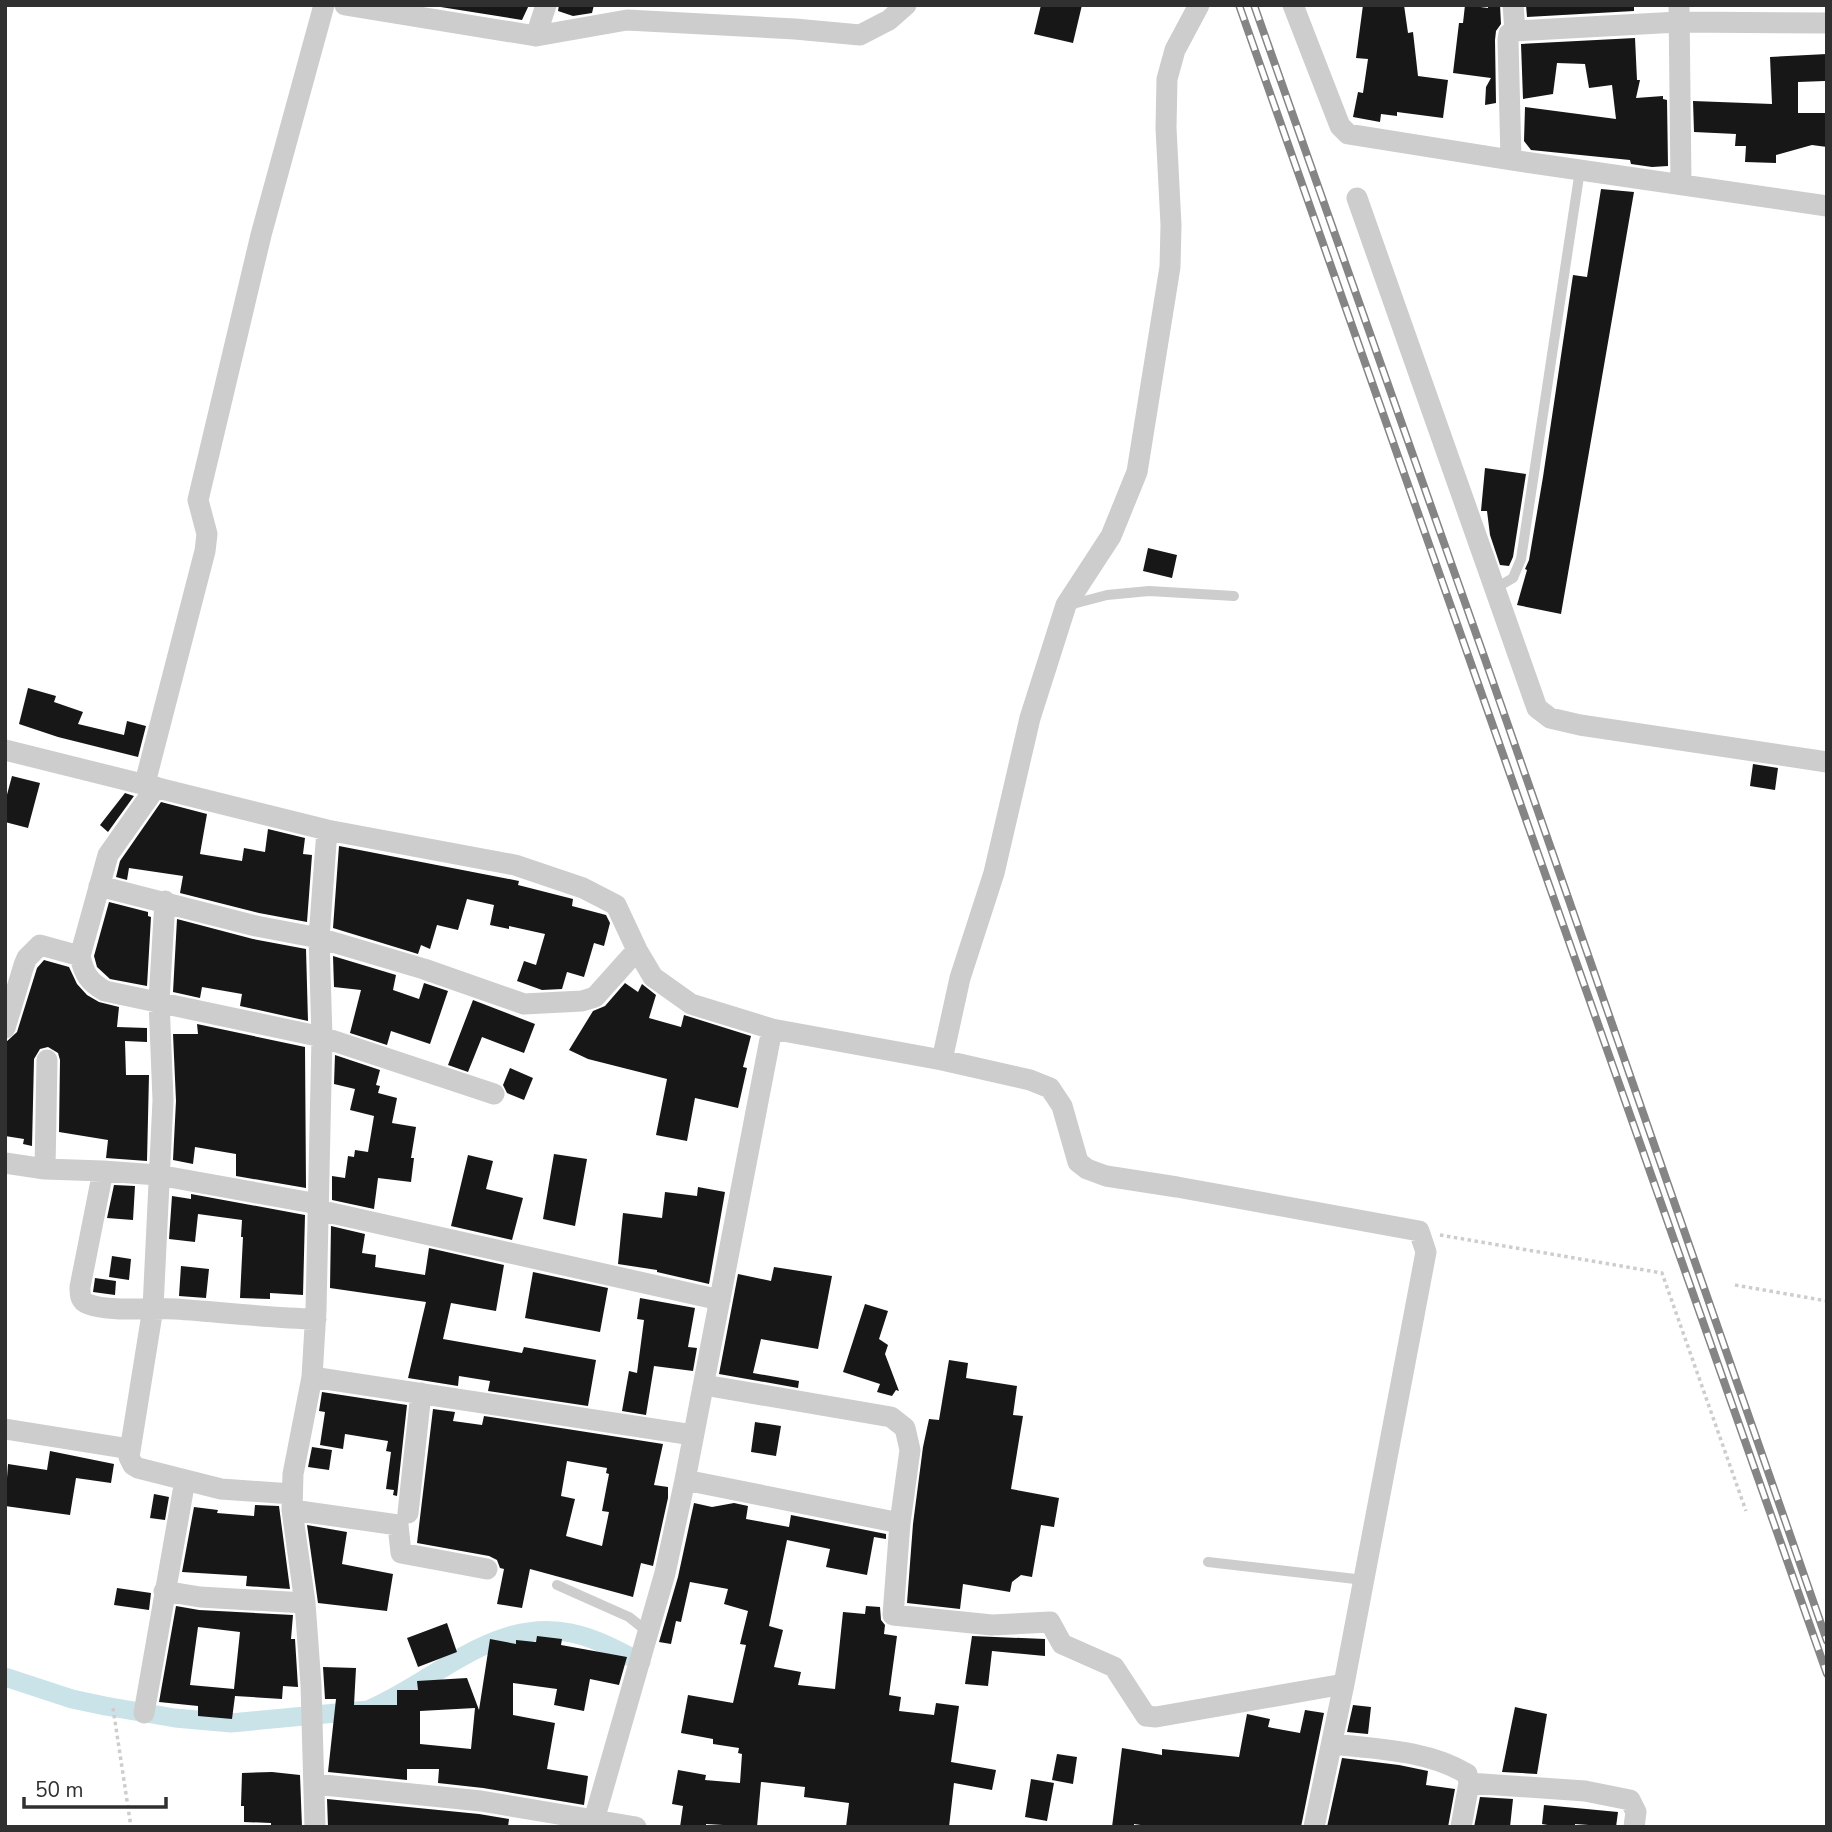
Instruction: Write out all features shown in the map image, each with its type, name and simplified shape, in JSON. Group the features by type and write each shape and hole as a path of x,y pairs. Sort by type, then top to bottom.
{"street":[{"path":"324,5 261,236 198,500 207,534 205,551 150,785 108,855 80,956 83,972 92,984 105,991 321,1037 494,1094"},
{"path":"345,5 536,36 627,20 731,15 860,35 889,20 906,5"},
{"path":"536,36 546,5"},
{"path":"942,1060 960,978 994,873 1030,718 1066,606 1111,536 1137,472 1170,267 1167,79 1175,50 1199,5"},
{"path":"1293,5 1340,126 1349,134 1827,206"},
{"path":"1513,5 1515,32"},
{"path":"1511,160 1509,34 1678,13 1827,23"},
{"path":"1678,13 1682,184"},
{"path":"1357,198 1537,708 1550,718 1827,762"},
{"path":"5,750 327,830 515,865 583,888 616,905 653,977 691,1004 772,1029 942,1060 1030,1080 1050,1088 1062,1105 1078,1162 1087,1169 1106,1176 1177,1186 1419,1231 1426,1252 1344,1685 1314,1827"},
{"path":"316,1827 311,1685 292,1502 293,1474 312,1377 316,1319 321,1037 318,938 327,830"},
{"path":"99,886 256,926 318,938 424,969 524,1004 582,1002 595,998 637,950"},
{"path":"165,901 159,1001 163,1100 153,1308 129,1457 138,1468 185,1480 398,1525 401,1553 487,1569"},
{"path":"5,1028 24,965 40,945 80,956"},
{"path":"593,1824 649,1633 685,1480 772,1029"},
{"path":"45,1170 47,1060"},
{"path":"5,1163 45,1170 158,1175 318,1207 720,1300"},
{"path":"103,1171 80,1287 85,1303 98,1307 316,1319"},
{"path":"312,1377 693,1435"},
{"path":"704,1385 891,1417 905,1428 910,1450 900,1523 893,1615 992,1625 1050,1622 1062,1644 1114,1667 1146,1716 1156,1717 1344,1685"},
{"path":"408,1513 421,1394"},
{"path":"5,1429 130,1449"},
{"path":"144,1713 185,1480"},
{"path":"685,1480 900,1523"},
{"path":"164,1591 200,1597 304,1603"},
{"path":"1332,1744 1399,1752 1452,1764 1467,1774 1469,1783 1461,1827"},
{"path":"1469,1783 1585,1791 1630,1800 1636,1812 1634,1827"},
{"path":"314,1784 481,1801 593,1824 636,1827"}],"lane":[{"path":"1494,589 1513,578 1521,559 1580,170"},
{"path":"1066,606 1107,595 1149,591 1187,591 1234,596"},
{"path":"1208,1562 1364,1580"},
{"path":"557,1585 629,1617 649,1633"}],"path":[{"path":"1419,1231 1661,1273 1746,1511"},
{"path":"1735,1285 1827,1301"},
{"path":"113,1707 131,1827"}],"building":[{"path":"428,5 529,5 522,20"},
{"path":"559,5 594,5 592,13 573,16 558,11"},
{"path":"1041,5 1082,5 1073,43 1034,34"},
{"path":"1363,5 1404,5 1408,33 1413,32 1418,76 1448,80 1443,118 1397,112 1397,116 1381,114 1380,122 1353,117 1358,92 1363,93 1368,59 1356,58"},
{"path":"1465,5 1488,8 1488,5 1500,5 1501,24 1496,31 1495,40 1496,103 1485,105 1486,87 1491,78 1453,73 1459,23 1463,23"},
{"path":"1526,5 1634,5 1634,11 1527,17"},
{"path":"1635,38 1637,80 1640,80 1636,98 1663,96 1663,99 1667,100 1668,166 1652,167 1631,164 1630,160 1531,150 1524,141 1525,107 1616,119 1612,85 1589,88 1585,64 1557,63 1553,94 1523,99 1521,44"},
{"path":"1827,54 1825,81 1798,82 1798,113 1827,113 1827,147 1812,145 1776,155 1776,163 1745,162 1746,146 1735,146 1736,134 1694,132 1693,101 1772,104 1770,57"},
{"path":"1601,189 1634,192 1561,614 1517,605 1529,560 1573,275 1587,277"},
{"path":"1485,468 1526,474 1513,557 1509,566 1500,565 1490,535 1487,511 1481,511"},
{"path":"1148,548 1177,555 1172,578 1143,571"},
{"path":"28,688 56,696 54,702 83,712 78,724 124,735 127,721 146,726 138,757 58,737 19,724"},
{"path":"1753,764 1778,768 1775,790 1750,786"},
{"path":"12,776 40,783 28,828 5,822 5,802"},
{"path":"125,793 134,796 108,832 100,825"},
{"path":"161,802 207,814 200,854 242,861 244,848 265,852 268,829 305,838 303,854 312,855 307,922 180,893 183,876 129,868 127,880 116,877 120,861"},
{"path":"339,846 519,881 518,885 573,899 572,906 606,915 610,923 604,946 594,943 584,977 567,972 562,989 542,990 517,981 524,961 536,965 545,934 490,925 494,905 467,899 458,930 437,925 430,949 421,945 418,954 333,928"},
{"path":"109,902 148,912 151,917 147,986 110,979 97,967 94,956"},
{"path":"177,919 253,939 306,949 308,1021 240,1006 242,994 202,987 200,998 173,992"},
{"path":"333,956 396,975 393,990 419,999 424,983 448,991 430,1044 391,1031 387,1045 350,1033 361,990 334,987"},
{"path":"44,960 69,967 77,984 87,995 99,1002 119,1007 117,1027 147,1028 147,1042 125,1041 126,1075 149,1075 147,1161 106,1158 108,1140 59,1132 60,1060 58,1053 48,1047 40,1049 34,1059 32,1146 23,1144 24,1139 5,1136 5,1043 17,1032 37,968"},
{"path":"625,983 638,992 642,984 656,995 649,1018 681,1027 684,1015 751,1036 743,1067 747,1068 738,1108 695,1098 687,1141 656,1135 667,1079 588,1059 569,1050 593,1011 605,1006"},
{"path":"473,1000 535,1024 524,1053 482,1037 468,1072 448,1065"},
{"path":"197,1024 305,1047 306,1188 236,1176 236,1154 195,1147 193,1164 173,1160 176,1101 173,1034 198,1034"},
{"path":"335,1055 380,1070 376,1085 380,1086 378,1093 397,1098 392,1123 416,1127 411,1158 414,1158 411,1182 378,1178 374,1209 332,1200 332,1176 345,1178 348,1156 354,1157 355,1150 368,1152 374,1116 350,1110 355,1089 334,1084"},
{"path":"510,1068 533,1078 524,1100 507,1093 503,1085"},
{"path":"554,1154 587,1159 575,1226 543,1219"},
{"path":"468,1155 493,1161 486,1189 523,1198 512,1240 451,1226"},
{"path":"114,1185 135,1186 133,1220 107,1218"},
{"path":"698,1187 725,1192 709,1284 657,1270 618,1264 623,1213 662,1218 665,1192 697,1196"},
{"path":"191,1194 305,1215 303,1295 270,1293 270,1299 240,1298 242,1220 198,1214 195,1242 169,1239 172,1196 191,1199"},
{"path":"331,1226 365,1234 362,1253 376,1255 375,1267 425,1275 429,1248 504,1265 496,1311 451,1303 443,1339 522,1353 524,1347 596,1360 588,1406 488,1391 490,1381 459,1376 458,1386 408,1378 426,1302 330,1288"},
{"path":"112,1256 131,1259 129,1280 109,1277"},
{"path":"181,1266 209,1269 206,1298 179,1296"},
{"path":"774,1267 832,1276 818,1349 761,1339 753,1373 799,1381 798,1388 719,1374 738,1274 771,1281"},
{"path":"533,1272 608,1288 600,1332 525,1318"},
{"path":"95,1278 116,1281 115,1295 93,1292"},
{"path":"640,1298 695,1308 688,1347 697,1348 693,1371 654,1366 646,1415 622,1411 629,1371 637,1373 644,1320 637,1319"},
{"path":"865,1304 888,1311 879,1339 888,1345 885,1354 899,1391 896,1390 892,1396 877,1392 880,1384 843,1372"},
{"path":"949,1360 968,1363 966,1378 1017,1386 1013,1415 1023,1416 1011,1489 1059,1498 1054,1527 1041,1525 1032,1577 1021,1575 1012,1582 1010,1592 963,1584 960,1609 907,1603 923,1447 929,1419 939,1420"},
{"path":"322,1392 407,1405 397,1496 393,1495 394,1490 386,1489 391,1452 386,1451 388,1441 345,1434 343,1449 320,1445 325,1412 319,1411"},
{"path":"433,1409 455,1412 453,1421 482,1425 484,1416 663,1444 654,1485 668,1487 668,1498 653,1566 641,1563 633,1597 530,1569 522,1608 497,1604 504,1569 500,1568 497,1560 489,1556 417,1543","holes":["567,1461 607,1468 606,1473 609,1474 602,1511 609,1512 602,1546 566,1536 575,1499 561,1496"]},
{"path":"755,1422 781,1426 776,1456 751,1452"},
{"path":"312,1447 332,1450 329,1470 308,1467"},
{"path":"50,1451 114,1464 111,1483 76,1478 70,1515 5,1506 8,1464 47,1470"},
{"path":"154,1494 169,1497 165,1520 150,1518"},
{"path":"694,1503 712,1507 734,1503 748,1506 746,1519 789,1527 791,1515 886,1534 886,1539 874,1537 867,1575 826,1567 830,1549 787,1540 769,1626 783,1630 774,1667 801,1672 798,1685 835,1689 843,1612 865,1614 866,1606 880,1607 881,1620 885,1625 884,1634 897,1636 889,1695 901,1697 899,1711 934,1715 936,1703 959,1706 951,1762 996,1770 992,1790 954,1783 949,1827 846,1827 849,1803 804,1797 805,1787 761,1782 757,1827 706,1824 706,1827 680,1827 683,1806 672,1804 678,1770 706,1775 705,1780 740,1783 742,1754 738,1753 739,1748 713,1744 713,1739 681,1733 688,1695 733,1703 746,1645 740,1644 748,1611 724,1604 728,1589 690,1582 681,1622 676,1621 671,1644 659,1642 678,1577"},
{"path":"255,1505 279,1506 290,1589 246,1586 247,1576 182,1572 194,1507 218,1510 217,1513 254,1516"},
{"path":"307,1525 347,1532 342,1564 393,1574 387,1611 318,1603"},
{"path":"117,1588 151,1593 149,1610 114,1605"},
{"path":"176,1606 199,1610 293,1615 291,1639 295,1639 298,1687 283,1686 282,1699 235,1696 232,1719 198,1716 198,1706 159,1702","holes":["198,1627 240,1632 234,1689 190,1685"]},
{"path":"447,1623 457,1652 418,1667 407,1638"},
{"path":"537,1636 562,1639 561,1645 627,1657 619,1685 590,1679 584,1711 554,1705 557,1689 513,1683 513,1715 555,1723 547,1769 588,1776 584,1805 438,1783 439,1769 407,1769 407,1780 328,1772 336,1699 325,1699 323,1667 356,1668 354,1705 397,1705 397,1690 418,1690 417,1681 467,1678 479,1710 490,1639 516,1644 516,1640 536,1642","holes":["475,1708 471,1749 420,1744 420,1711"]},
{"path":"972,1636 1045,1639 1045,1656 992,1651 988,1686 965,1684"},
{"path":"1353,1705 1371,1707 1368,1734 1347,1732"},
{"path":"1515,1707 1547,1714 1537,1774 1502,1772"},
{"path":"1305,1710 1324,1713 1301,1827 1154,1827 1134,1824 1134,1827 1112,1827 1122,1748 1162,1755 1162,1749 1239,1757 1247,1714 1270,1719 1268,1727 1300,1733"},
{"path":"1057,1754 1077,1757 1073,1784 1052,1780"},
{"path":"1342,1758 1428,1771 1426,1785 1455,1789 1448,1827 1327,1827"},
{"path":"242,1773 300,1775 302,1827 271,1827 271,1823 244,1822 244,1806 241,1806"},
{"path":"1031,1779 1054,1783 1047,1821 1025,1817"},
{"path":"1480,1797 1513,1799 1510,1827 1474,1827"},
{"path":"327,1799 479,1814 509,1819 508,1827 328,1827"},
{"path":"1544,1805 1618,1812 1616,1827 1575,1824 1575,1827 1559,1827 1542,1824"}],"waterway":[{"path":"5,1677 72,1699 105,1706 175,1718 231,1723 368,1710 465,1655 516,1634 543,1631 580,1635 641,1662"}],"railway":[{"path":"1239,5 1827,1674"},
{"path":"1254,5 1827,1641"}]}
